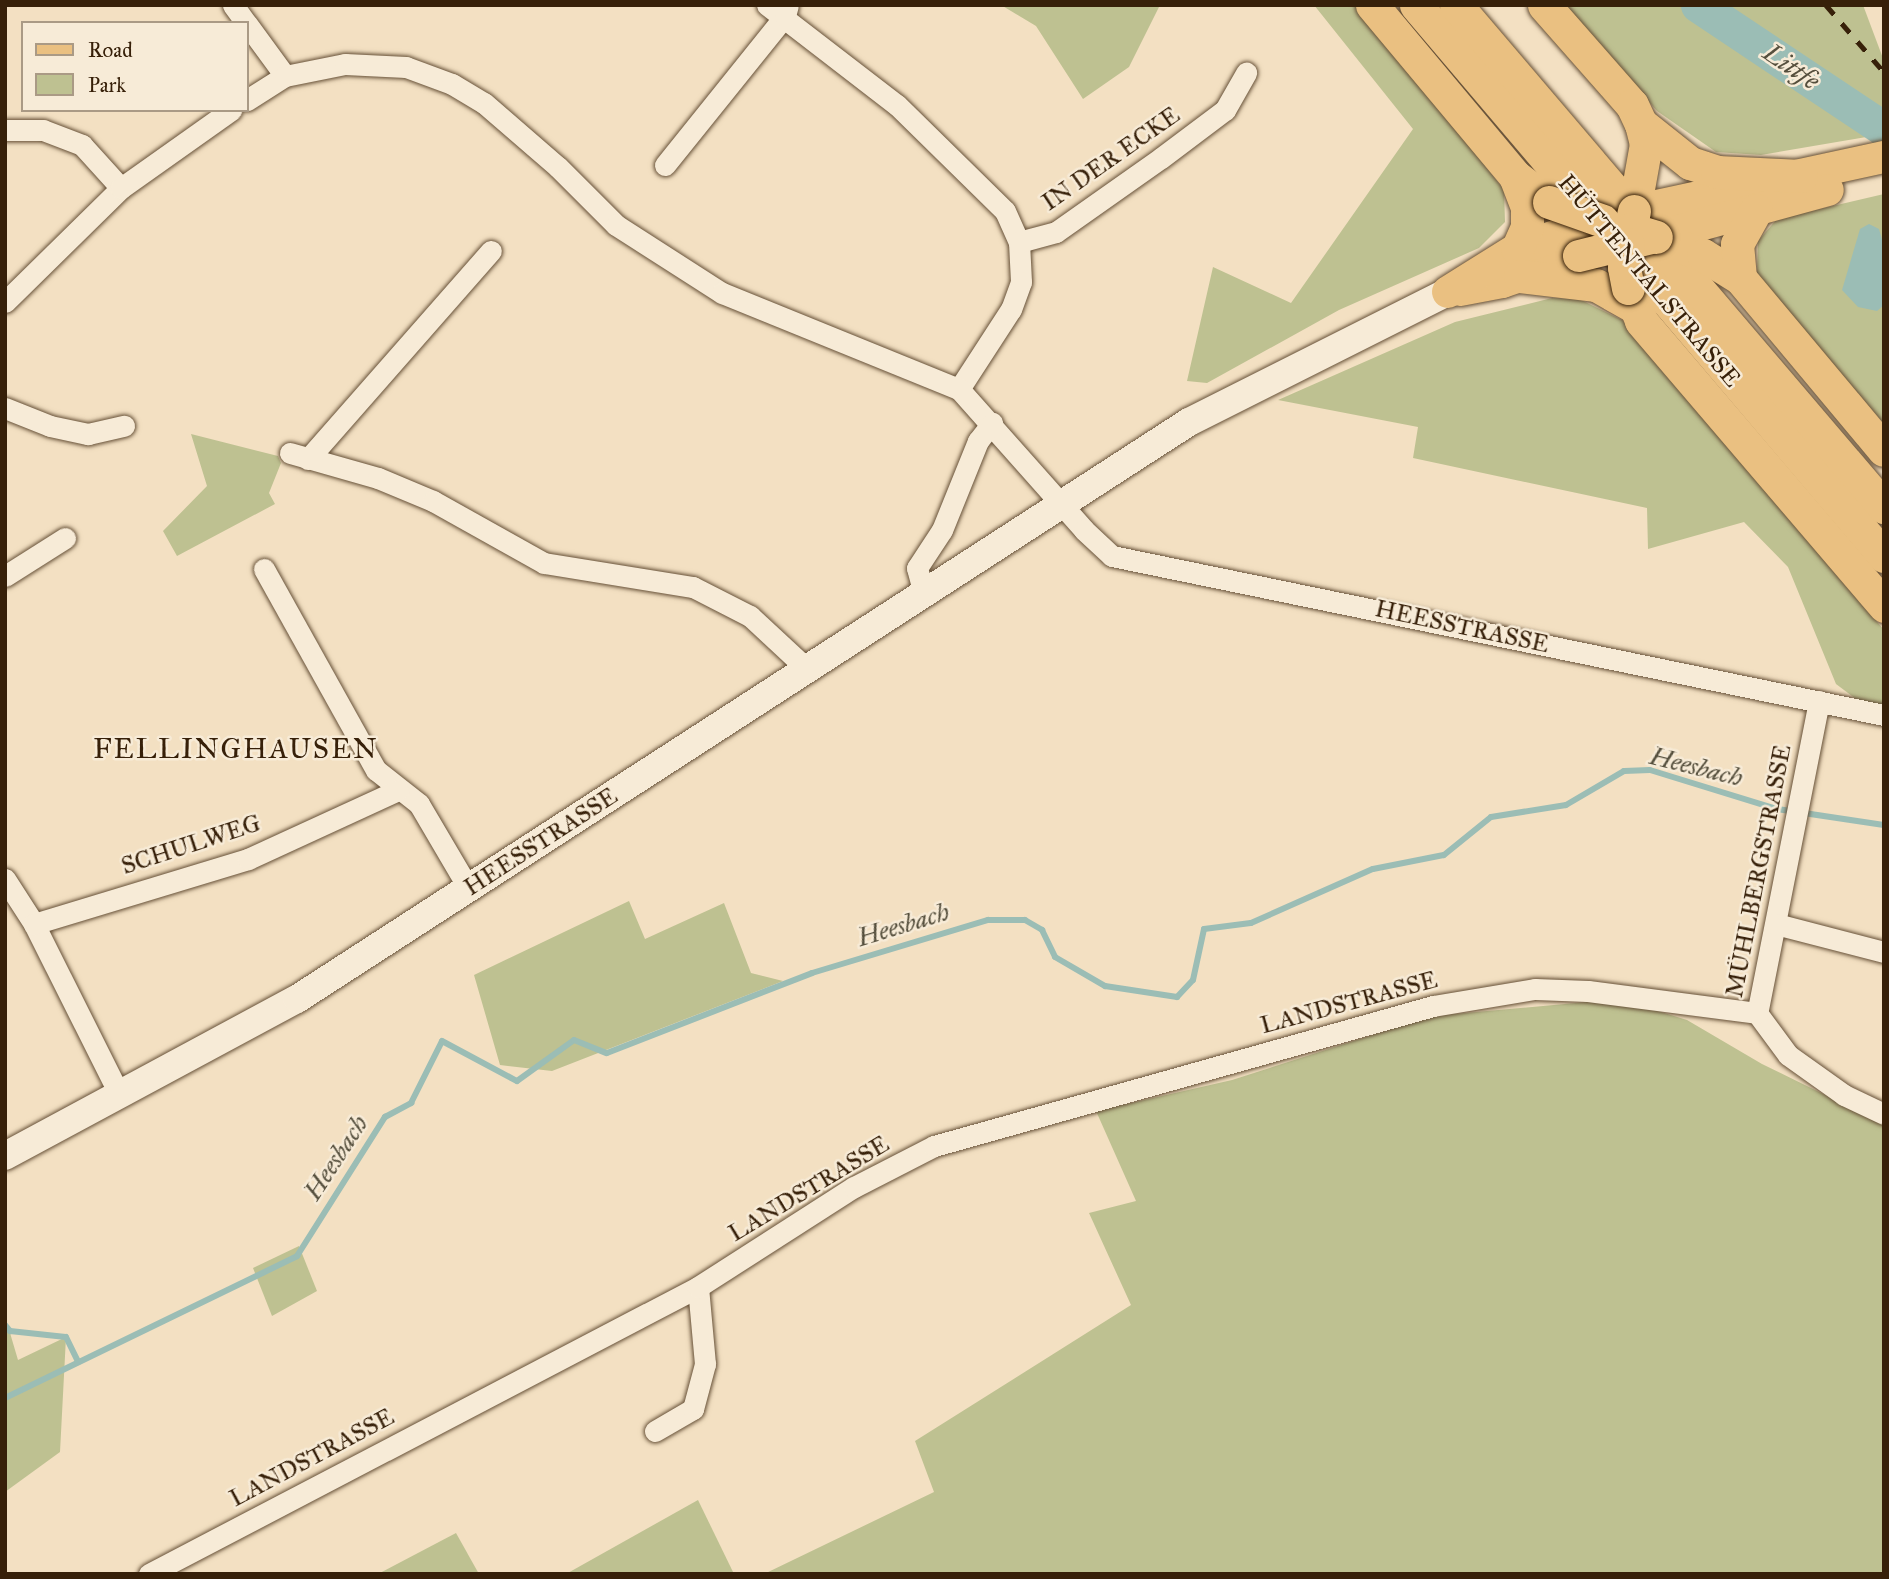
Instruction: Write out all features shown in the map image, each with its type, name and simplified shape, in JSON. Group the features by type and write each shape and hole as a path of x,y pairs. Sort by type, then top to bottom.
{"highway":[{"path":"1372,5 1515,176 1549,202 1703,255 1740,278 1884,450"},
{"name":"HÜTTENTALSTRASSE","path":"1416,5 1884,556"},
{"name":"HÜTTENTALSTRASSE","path":"1455,5 1884,508"},
{"path":"1544,5 1632,105 1641,124 1646,144 1619,226 1630,297 1884,606"},
{"path":"1641,124 1690,163 1780,196 1737,244 1740,278"},
{"path":"1515,176 1527,208 1527,227 1519,263 1630,297"}],"main road":[{"name":"HEESSTRASSE","path":"1685,215 1780,196 1884,157"},
{"name":"HEESSTRASSE","path":"5,1156 297,999 1189,422 1441,296 1519,263 1619,226 1884,176"}],"street":[{"path":"233,5 245,21"},
{"path":"666,165 780,9 897,105 1005,211 1019,242 1021,282 1011,309 959,389"},
{"path":"248,26 285,76"},
{"path":"248,99 285,76 345,64 405,67 452,84 484,103 548,158 616,225 722,293 959,389 1062,503"},
{"name":"IN DER ECKE","path":"1019,242 1056,232 1161,158 1225,110 1246,73"},
{"path":"5,302 121,188 228,112"},
{"path":"5,130 43,130 82,145 121,188"},
{"path":"491,251 299,456 378,478 433,501 544,563 693,587 750,616 807,669"},
{"path":"5,408 50,426 88,434 124,426"},
{"path":"924,594 917,568 942,530 978,441 992,423"},
{"name":"HEESSTRASSE","path":"1062,503 1112,556 1884,715"},
{"path":"5,576 65,538"},
{"path":"264,569 376,770 419,804 468,889"},
{"name":"MÜHLBERGSTRASSE","path":"1819,701 1757,1013 1788,1055 1844,1095 1884,1114"},
{"name":"SCHULWEG","path":"34,924 248,859 398,790"},
{"path":"5,879 34,924 119,1094"},
{"path":"1776,924 1884,952"},
{"name":"LANDSTRASSE","path":"149,1574 698,1287 853,1187 934,1146 1433,1006 1535,989 1588,991 1757,1013"},
{"path":"654,1431 693,1409 705,1364 698,1287"}],"green space":[{"path":"1001,5 1160,5 1129,67 1083,99 1036,26"},
{"path":"1314,5 1359,5 1504,190 1505,222 1479,248 1339,310 1207,383 1187,381 1213,267 1291,303 1413,129"},
{"path":"1565,5 1863,5 1884,61 1884,134 1761,155 1716,152 1657,111"},
{"path":"1884,194 1884,424 1757,274 1758,241 1777,219"},
{"path":"1552,298 1579,299 1622,320 1884,630 1884,720 1836,684 1788,567 1744,522 1648,549 1647,508 1413,458 1418,427 1278,400 1455,322"},
{"path":"191,434 278,456 281,463 269,493 275,504 177,556 163,531 207,486"},
{"path":"629,901 645,939 724,903 751,973 783,981 552,1071 500,1065 474,975"},
{"path":"1619,999 1687,1020 1762,1064 1884,1124 1884,1574 764,1574 934,1492 915,1441 1131,1305 1089,1213 1136,1201 1096,1111 1232,1080 1432,1016"},
{"path":"299,1246 317,1291 272,1316 253,1268"},
{"path":"5,1316 18,1360 66,1337 60,1452 5,1492"},
{"path":"698,1500 734,1574 566,1574"},
{"path":"456,1533 479,1574 378,1574"}],"water":[{"path":"1869,224 1879,229 1883,243 1884,305 1877,311 1858,307 1842,290 1860,229"}],"waterway":[{"name":"Littfe","path":"1698,5 1884,129"},
{"name":"Heesbach","path":"5,1398 297,1256 385,1117 411,1103 442,1041 517,1081 574,1040 607,1053 812,973 988,920 1025,920 1042,930 1055,957 1105,986 1177,997 1193,980 1204,929 1251,923 1373,869 1444,855 1491,817 1566,805 1624,771 1650,770 1777,809 1884,825"},
{"path":"5,1325 10,1331 66,1337 78,1362"}],"railway":[{"path":"1826,5 1884,72"}],"district":[{"name":"FELLINGHAUSEN","path":"236,749"}]}
